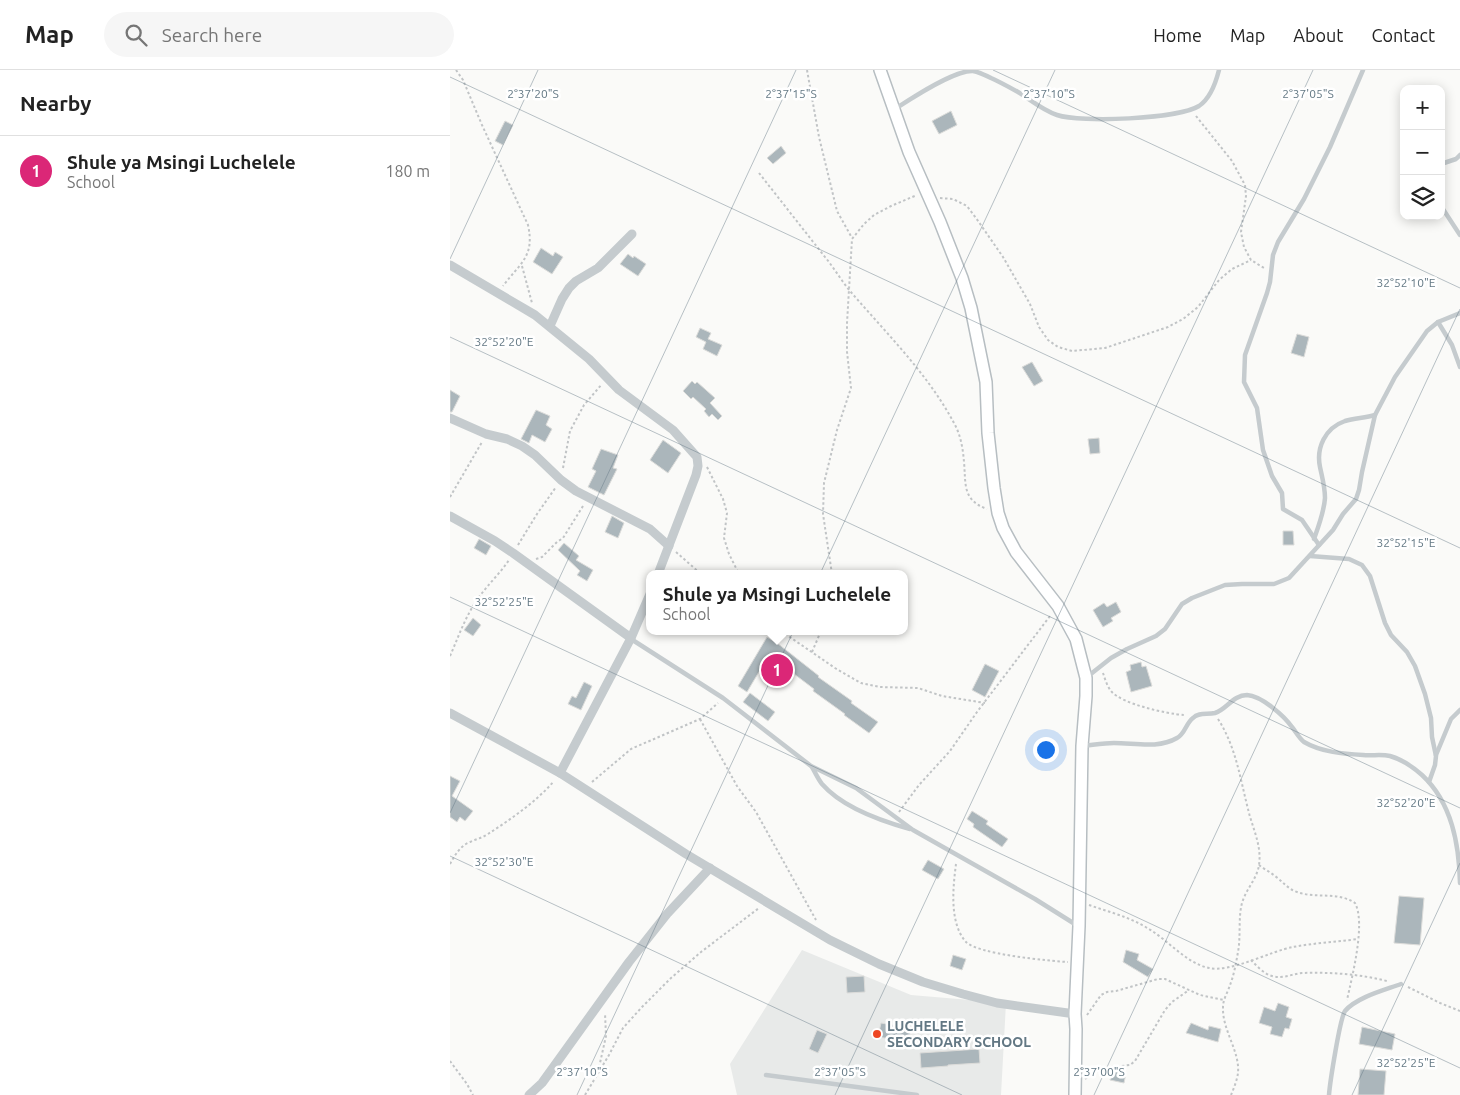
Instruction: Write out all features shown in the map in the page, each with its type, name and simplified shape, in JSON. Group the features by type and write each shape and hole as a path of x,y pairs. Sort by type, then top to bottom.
{"main road":[{"path":"880,70 909,152 962,278 971,308 986,382 988,433 994,488 998,513 1003,528 1016,552 1058,606 1076,639 1086,678 1082,746 1080,902 1075,1014 1075,1090"}],"street":[{"path":"550,326 569,288 576,281 598,268 632,234"},
{"path":"450,265 535,314 589,359 619,390 673,430 697,457 696,475 660,570"},
{"path":"450,418 486,434 507,439 522,446 576,491 650,529 670,546"},
{"path":"450,516 495,541 527,562 631,638"},
{"path":"560,773 631,638 646,603"},
{"path":"450,713 560,773 710,868 830,940 879,964 922,982 997,1003 1075,1014"},
{"path":"536,1095 542,1083 629,962 667,914 710,868"},
{"path":"529,1095 542,1083"}],"lane":[{"path":"894,109 930,87 959,74 972,71 1018,92 1039,107 1067,118 1122,119 1161,116 1199,106 1216,84 1220,70"},
{"path":"1319,546 1302,520 1283,509 1282,493 1272,476 1263,450 1257,408 1244,382 1245,355 1267,293 1272,255 1304,199 1330,147 1363,70"},
{"path":"1445,163 1456,159 1460,155"},
{"path":"1445,212 1460,235"},
{"path":"1086,678 1111,658 1156,636 1165,629 1182,604 1192,598 1225,585 1274,584 1289,578 1333,530 1343,514 1356,499 1375,415 1395,377 1427,331 1438,322 1460,313"},
{"path":"1438,322 1452,345 1460,367"},
{"path":"1314,539 1323,512 1325,496 1319,466 1319,452 1322,440 1328,433 1345,422 1375,415"},
{"path":"1310,556 1349,559 1362,565 1370,576 1385,623 1391,635 1407,652 1415,666 1431,718 1436,756"},
{"path":"631,638 723,698 812,766 856,788 914,830 1079,926"},
{"path":"1082,746 1110,743 1162,744 1180,737 1194,716 1214,713 1236,697 1246,695 1256,697 1266,702 1291,726 1303,741 1318,748 1336,752 1389,756 1411,765 1429,782 1443,801 1451,822 1457,847 1460,883"},
{"path":"1429,782 1436,756 1451,719 1460,710"},
{"path":"812,766 821,782 840,799 882,821 914,830"},
{"path":"1329,1095 1344,1012 1350,1006 1370,995 1401,984"},
{"path":"766,1075 917,1095"}],"path":[{"path":"456,70 463,80 528,225 530,235 530,247 527,256 522,265 499,292"},
{"path":"807,70 819,137 838,211 852,239 848,289 847,352 851,388 837,430 824,483 823,514 831,570"},
{"path":"1189,110 1200,119 1232,161 1244,185 1246,196 1240,232 1244,247 1251,260 1271,273"},
{"path":"759,174 826,258 848,289 932,388 956,427 961,443 965,486 970,498 984,508 998,513"},
{"path":"852,239 874,214 891,206 929,196 953,199 967,206 1003,257 1030,304 1039,328 1048,340 1058,347 1072,351 1105,348 1168,328 1198,307 1219,280 1232,269 1251,260"},
{"path":"522,265 535,314"},
{"path":"450,656 460,629 475,603 484,590 500,574 537,514 561,480 570,431 584,405 607,378"},
{"path":"450,497 486,434"},
{"path":"697,457 708,468 723,499 727,513 724,538 737,570"},
{"path":"527,562 542,557 563,538 574,523 587,496"},
{"path":"670,546 697,570"},
{"path":"894,817 919,784 950,751 1058,606"},
{"path":"786,635 861,683 880,687 918,688 942,696 985,703"},
{"path":"812,652 819,635"},
{"path":"1101,666 1108,687 1115,695 1164,713 1194,716"},
{"path":"585,789 631,749 700,719 723,698"},
{"path":"1214,713 1226,734 1240,772 1248,810 1260,849 1259,865 1255,878 1242,903 1240,940 1235,966 1223,1007 1225,1023 1238,1067 1238,1075 1231,1095"},
{"path":"700,719 737,786 756,812 819,925"},
{"path":"450,864 462,846 486,835 527,806 544,792 560,773"},
{"path":"958,854 953,883 952,905 959,929 967,943 1007,954 1077,963"},
{"path":"1259,865 1288,888 1298,892 1309,895 1332,895 1355,903 1358,910 1358,939 1344,1012"},
{"path":"585,1095 623,1028 642,1006 670,978 695,957 766,902"},
{"path":"1080,902 1137,922 1151,930 1189,959 1201,966 1212,969 1235,966 1292,947 1358,939"},
{"path":"1250,960 1269,976 1278,978 1302,973 1352,975 1401,984 1428,996 1440,1004 1460,1011"},
{"path":"1087,1015 1101,996 1107,992 1158,978 1179,984 1200,995 1224,1000"},
{"path":"1075,1090 1103,1068 1130,1065 1135,1061 1165,1010 1172,1002 1189,990"},
{"path":"598,1074 606,1036 604,996"},
{"path":"450,1061 473,1095"}],"shaded area":[{"name":"LUCHELELE SECONDARY SCHOOL","path":"802,950 911,995 1006,1003 1001,1095 737,1095 730,1064"}],"building":[{"path":"951,111 957,125 939,134 932,121"},
{"path":"505,121 513,125 503,145 495,141"},
{"path":"781,146 786,153 773,164 767,158"},
{"path":"541,248 553,256 555,252 563,257 552,274 533,262"},
{"path":"628,254 646,264 638,276 620,264"},
{"path":"700,328 711,333 708,339 722,345 717,356 703,349 706,342 696,337"},
{"path":"1297,334 1309,337 1304,357 1291,353"},
{"path":"1032,362 1043,381 1034,386 1022,367"},
{"path":"692,381 695,384 697,382 715,398 710,403 722,416 718,420 712,414 709,417 704,411 706,409 683,391"},
{"path":"450,390 460,396 452,412 450,412"},
{"path":"536,410 550,416 546,425 552,429 545,442 532,435 529,443 521,439"},
{"path":"1099,438 1100,453 1090,454 1088,439"},
{"path":"663,440 681,453 668,473 650,460"},
{"path":"601,449 618,455 613,468 617,469 604,495 588,487 596,471 592,469"},
{"path":"612,516 624,523 618,538 605,532"},
{"path":"1283,531 1293,531 1294,545 1283,545"},
{"path":"479,539 491,546 486,555 474,548"},
{"path":"564,543 579,556 576,560 593,570 587,581 577,575 580,571 558,550"},
{"path":"1116,602 1121,612 1111,618 1113,621 1103,627 1093,610 1104,603 1107,607"},
{"path":"473,618 481,625 473,636 464,630"},
{"path":"767,637 878,722 869,733 769,655 747,692 738,686"},
{"path":"1141,662 1142,667 1146,666 1152,686 1131,692 1126,672 1131,670 1130,665"},
{"path":"985,664 999,671 985,697 972,690"},
{"path":"584,682 592,686 581,710 568,704 572,696 576,698"},
{"path":"750,693 775,712 768,721 743,702"},
{"path":"450,776 460,781 452,796 473,811 465,821 460,817 457,822 450,817"},
{"path":"972,811 988,821 986,824 1008,839 1002,847 973,827 974,824 967,819"},
{"path":"928,860 944,869 938,879 922,870"},
{"path":"1399,896 1424,898 1420,945 1394,943"},
{"path":"1126,950 1139,954 1137,960 1153,969 1148,977 1123,962"},
{"path":"953,955 966,959 962,970 950,966"},
{"path":"864,976 865,992 847,993 846,977"},
{"path":"1278,1003 1289,1007 1286,1017 1292,1019 1289,1029 1285,1028 1282,1037 1270,1034 1272,1027 1259,1023 1264,1007 1275,1011"},
{"path":"881,1023 911,1028 909,1042 878,1037"},
{"path":"1191,1023 1208,1030 1209,1026 1221,1029 1218,1042 1186,1033"},
{"path":"1362,1027 1395,1034 1392,1050 1359,1044"},
{"path":"817,1030 827,1034 818,1053 809,1049"},
{"path":"979,1049 980,1063 921,1068 920,1053"},
{"path":"1360,1069 1386,1071 1384,1095 1358,1095"},
{"path":"1113,1070 1126,1073 1124,1083 1110,1080"}],"place":[{"name":"Shule ya Msingi Luchelele","path":"777,670"},
{"name":"LUCHELELE SECONDARY SCHOOL","path":"877,1034"}]}
